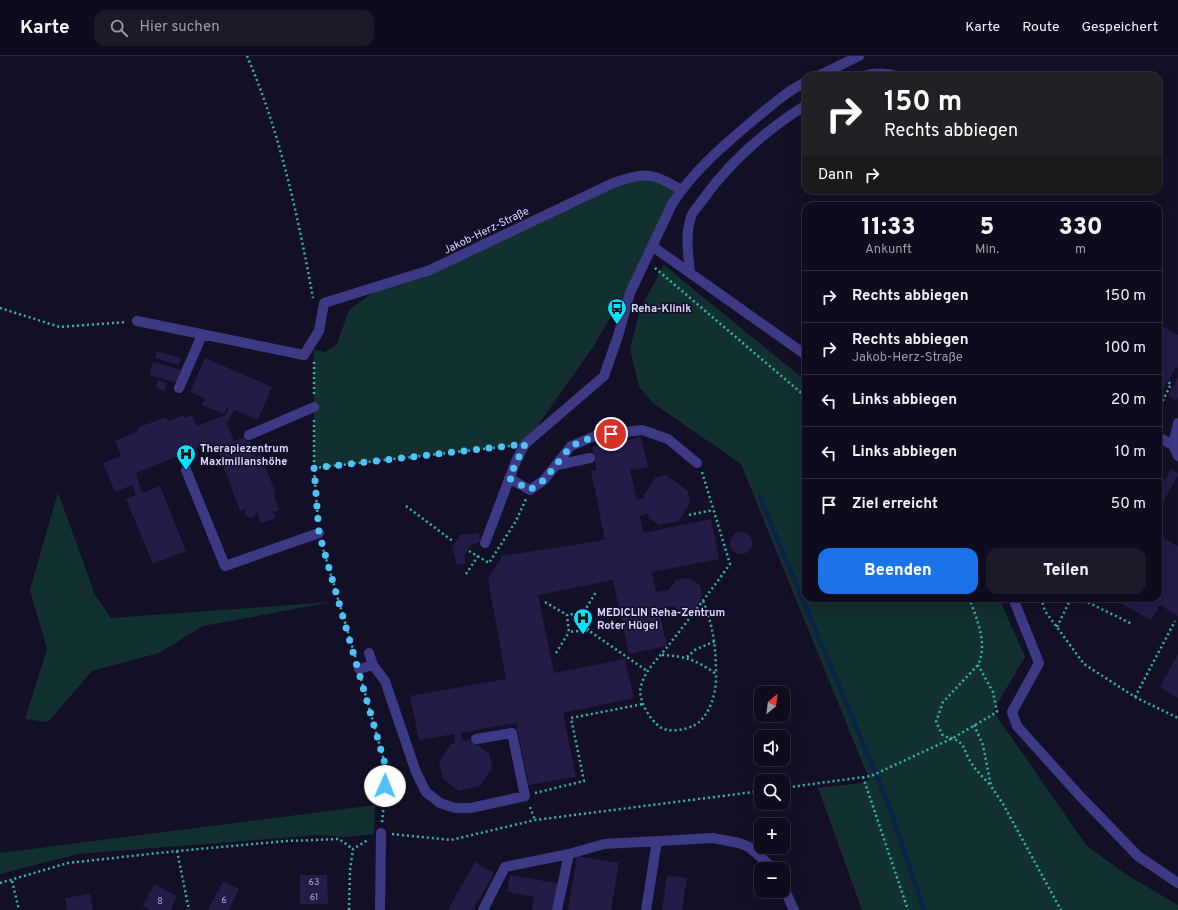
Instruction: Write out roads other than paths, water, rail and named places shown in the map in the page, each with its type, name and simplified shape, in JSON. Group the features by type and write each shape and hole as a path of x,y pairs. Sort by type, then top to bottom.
{"street":[{"path":"826,72 859,56"},
{"path":"485,543 509,478 525,444 604,376 618,336 630,293 680,190 718,149 791,89 802,84"},
{"path":"690,272 687,242 691,216 711,188 750,148 788,117 802,108"},
{"name":"Jakob-Herz-Straße","path":"202,335 304,355 319,331 324,303 430,270 613,183 640,174 663,178 680,190"},
{"path":"652,246 802,352"},
{"path":"137,321 202,335 178,388"},
{"path":"249,435 314,407"},
{"path":"1178,423 1173,445 1178,456"},
{"path":"509,478 530,490 544,480 571,446 595,436 642,430 668,439 697,463"},
{"path":"1162,439 1173,445"},
{"path":"557,465 590,458"},
{"path":"186,470 225,566 319,533"},
{"path":"1015,602 1039,663 1012,712 1017,726 1079,795 1138,856 1178,883"},
{"path":"369,653 373,665 385,681 416,772 426,792 440,803 455,808 466,808 525,796 512,733 476,739"},
{"path":"358,669 373,665"},
{"path":"380,910 381,833"},
{"path":"483,910 504,867 569,854 604,844 713,838 739,843 749,847 766,862"},
{"path":"646,910 657,841"},
{"path":"558,910 569,854"},
{"path":"788,898 794,910"}],"waterway":[{"path":"760,498 802,598"},
{"path":"804,602 888,803 924,910"}],"place":[{"name":"Reha-Klinik","path":"617,325"},
{"name":"Therapiezentrum Maximilianshöhe","path":"186,471"},
{"name":"MEDICLIN Reha-Zentrum Roter Hügel","path":"583,635"}]}
